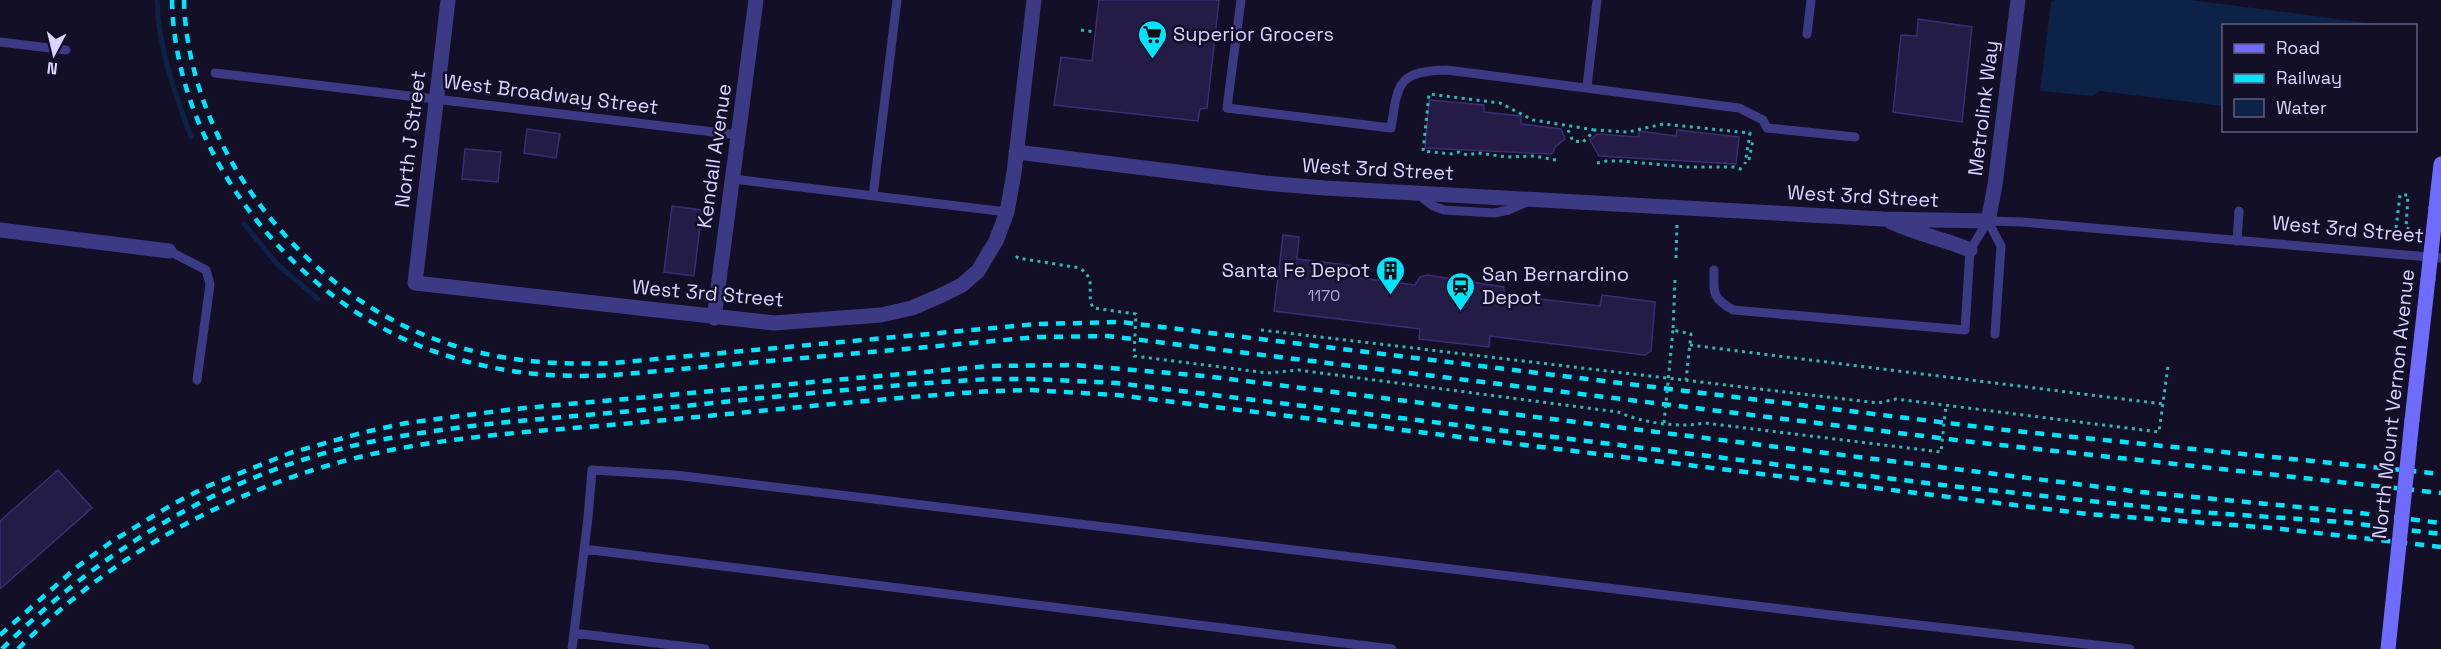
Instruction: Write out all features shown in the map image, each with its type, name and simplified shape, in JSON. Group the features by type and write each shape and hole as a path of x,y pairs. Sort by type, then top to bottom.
{"main road":[{"name":"North Mount Vernon Avenue","path":"2388,649 2441,164"}],"street":[{"name":"North J Street","path":"415,283 448,0"},
{"name":"Kendall Avenue","path":"714,318 756,0"},
{"path":"1016,152 1034,0"},
{"name":"Metrolink Way","path":"1988,221 1995,185 2018,0"},
{"name":"West 3rd Street","path":"415,283 774,323 881,315 912,308 962,285 978,271 996,242 1007,212 1016,152 1265,183 1883,219 1988,221"},
{"path":"1883,219 1914,233 1948,241 1970,250"},
{"path":"0,230 168,251"}],"lane":[{"path":"873,196 897,0"},
{"path":"1241,0 1227,108 1390,128 1398,87 1410,77 1430,70 1447,70 1739,108 1763,120 1767,128 1855,137"},
{"path":"1587,87 1597,0"},
{"path":"1807,34 1811,0"},
{"path":"0,42 66,50"},
{"name":"West Broadway Street","path":"215,73 739,135"},
{"path":"733,178 1007,212"},
{"path":"2236,241 2239,210"},
{"path":"1988,221 2001,246 1995,334"},
{"name":"West 3rd Street","path":"1988,221 2441,258"},
{"name":"Metrolink Way","path":"1714,270 1714,295 1717,301 1733,310 1965,330 1970,250 1988,221"},
{"path":"168,251 206,270 210,284 197,380"},
{"path":"572,649 592,470 675,475 2130,649"},
{"path":"584,549 1392,649"},
{"path":"574,633 705,649"}],"path":[{"path":"1081,30 1095,32"},
{"path":"1556,160 1534,156 1507,157 1478,153 1467,155 1460,152 1450,154 1423,151 1430,94 1500,103 1533,120 1595,130 1628,132 1663,124 1750,134 1745,164"},
{"path":"1568,130 1573,141 1583,142 1595,130"},
{"path":"1749,160 1753,141"},
{"path":"1597,163 1607,160 1636,162 1645,165 1654,163 1687,167 1734,167 1744,170"},
{"path":"2396,228 2400,195 2408,195 2406,228 2410,229"},
{"path":"1676,258 1677,219"},
{"path":"1016,256 1080,268 1088,274 1092,282 1090,300 1093,308 1136,314 1134,356 1268,373 1298,370 1618,412 1636,420 1689,426 1705,423 1941,452 1946,405"},
{"path":"1664,423 1673,330 1675,280"},
{"path":"1261,330 1878,403 1896,399 2159,432 2168,366"},
{"path":"1673,330 1691,334 1686,381"},
{"path":"1690,345 2163,404"}],"water":[{"path":"2055,0 2191,0 2376,24 2222,24 2222,106 2100,91 2093,96 2040,91 2051,3"}],"building":[{"name":"Superior Grocers","path":"1099,0 1219,0 1207,108 1200,109 1198,121 1054,105 1061,57 1092,61"},
{"path":"1918,19 1972,27 1962,122 1893,112 1901,35 1917,36"},
{"path":"1429,100 1484,105 1484,112 1521,116 1521,124 1561,129 1565,139 1555,147 1552,154 1425,148"},
{"path":"527,129 560,134 556,158 524,153"},
{"path":"1677,130 1739,137 1736,164 1599,156 1590,140 1597,134 1639,137 1639,131 1676,136"},
{"path":"465,149 501,152 498,182 462,179"},
{"path":"672,206 702,210 694,276 664,272"},
{"name":"Santa Fe Depot","path":"1283,235 1299,237 1297,259 1354,266 1353,277 1415,285 1420,277 1427,275 1504,287 1504,295 1600,306 1602,295 1655,302 1651,351 1645,355 1490,336 1489,347 1419,339 1420,329 1274,311"},
{"path":"58,470 92,508 0,589 0,521"}],"waterway":[{"path":"157,0 164,52 173,87 191,137"},
{"path":"244,224 277,264 318,299"}],"railway":[{"path":"172,0 179,58 196,115 222,169 256,220 297,265 343,303 394,334 448,356 490,367 551,375 614,375 1038,337 1108,336 1964,441 2441,493"},
{"path":"184,0 191,56 207,111 233,164 266,213 305,256 350,294 400,324 472,351 512,359 552,363 613,363 1037,324 1121,322 2005,430 2441,474"},
{"path":"0,635 77,567 111,542 173,504 208,486 290,453 365,432 406,423 514,409 990,366 1074,365 1205,376 2141,492 2441,523"},
{"path":"2,649 82,578 171,518 267,472 318,455 370,442 440,430 865,388 991,379 1117,383 1951,486 2184,511 2342,522 2441,534"},
{"path":"18,649 59,611 103,576 150,544 250,493 303,473 358,458 413,446 500,435 991,391 1032,390 1117,395 2088,514 2273,528 2441,547"}],"place":[{"name":"Superior Grocers","path":"1152,60"},
{"name":"Santa Fe Depot","path":"1391,296"},
{"name":"San Bernardino Depot","path":"1461,312"}]}
